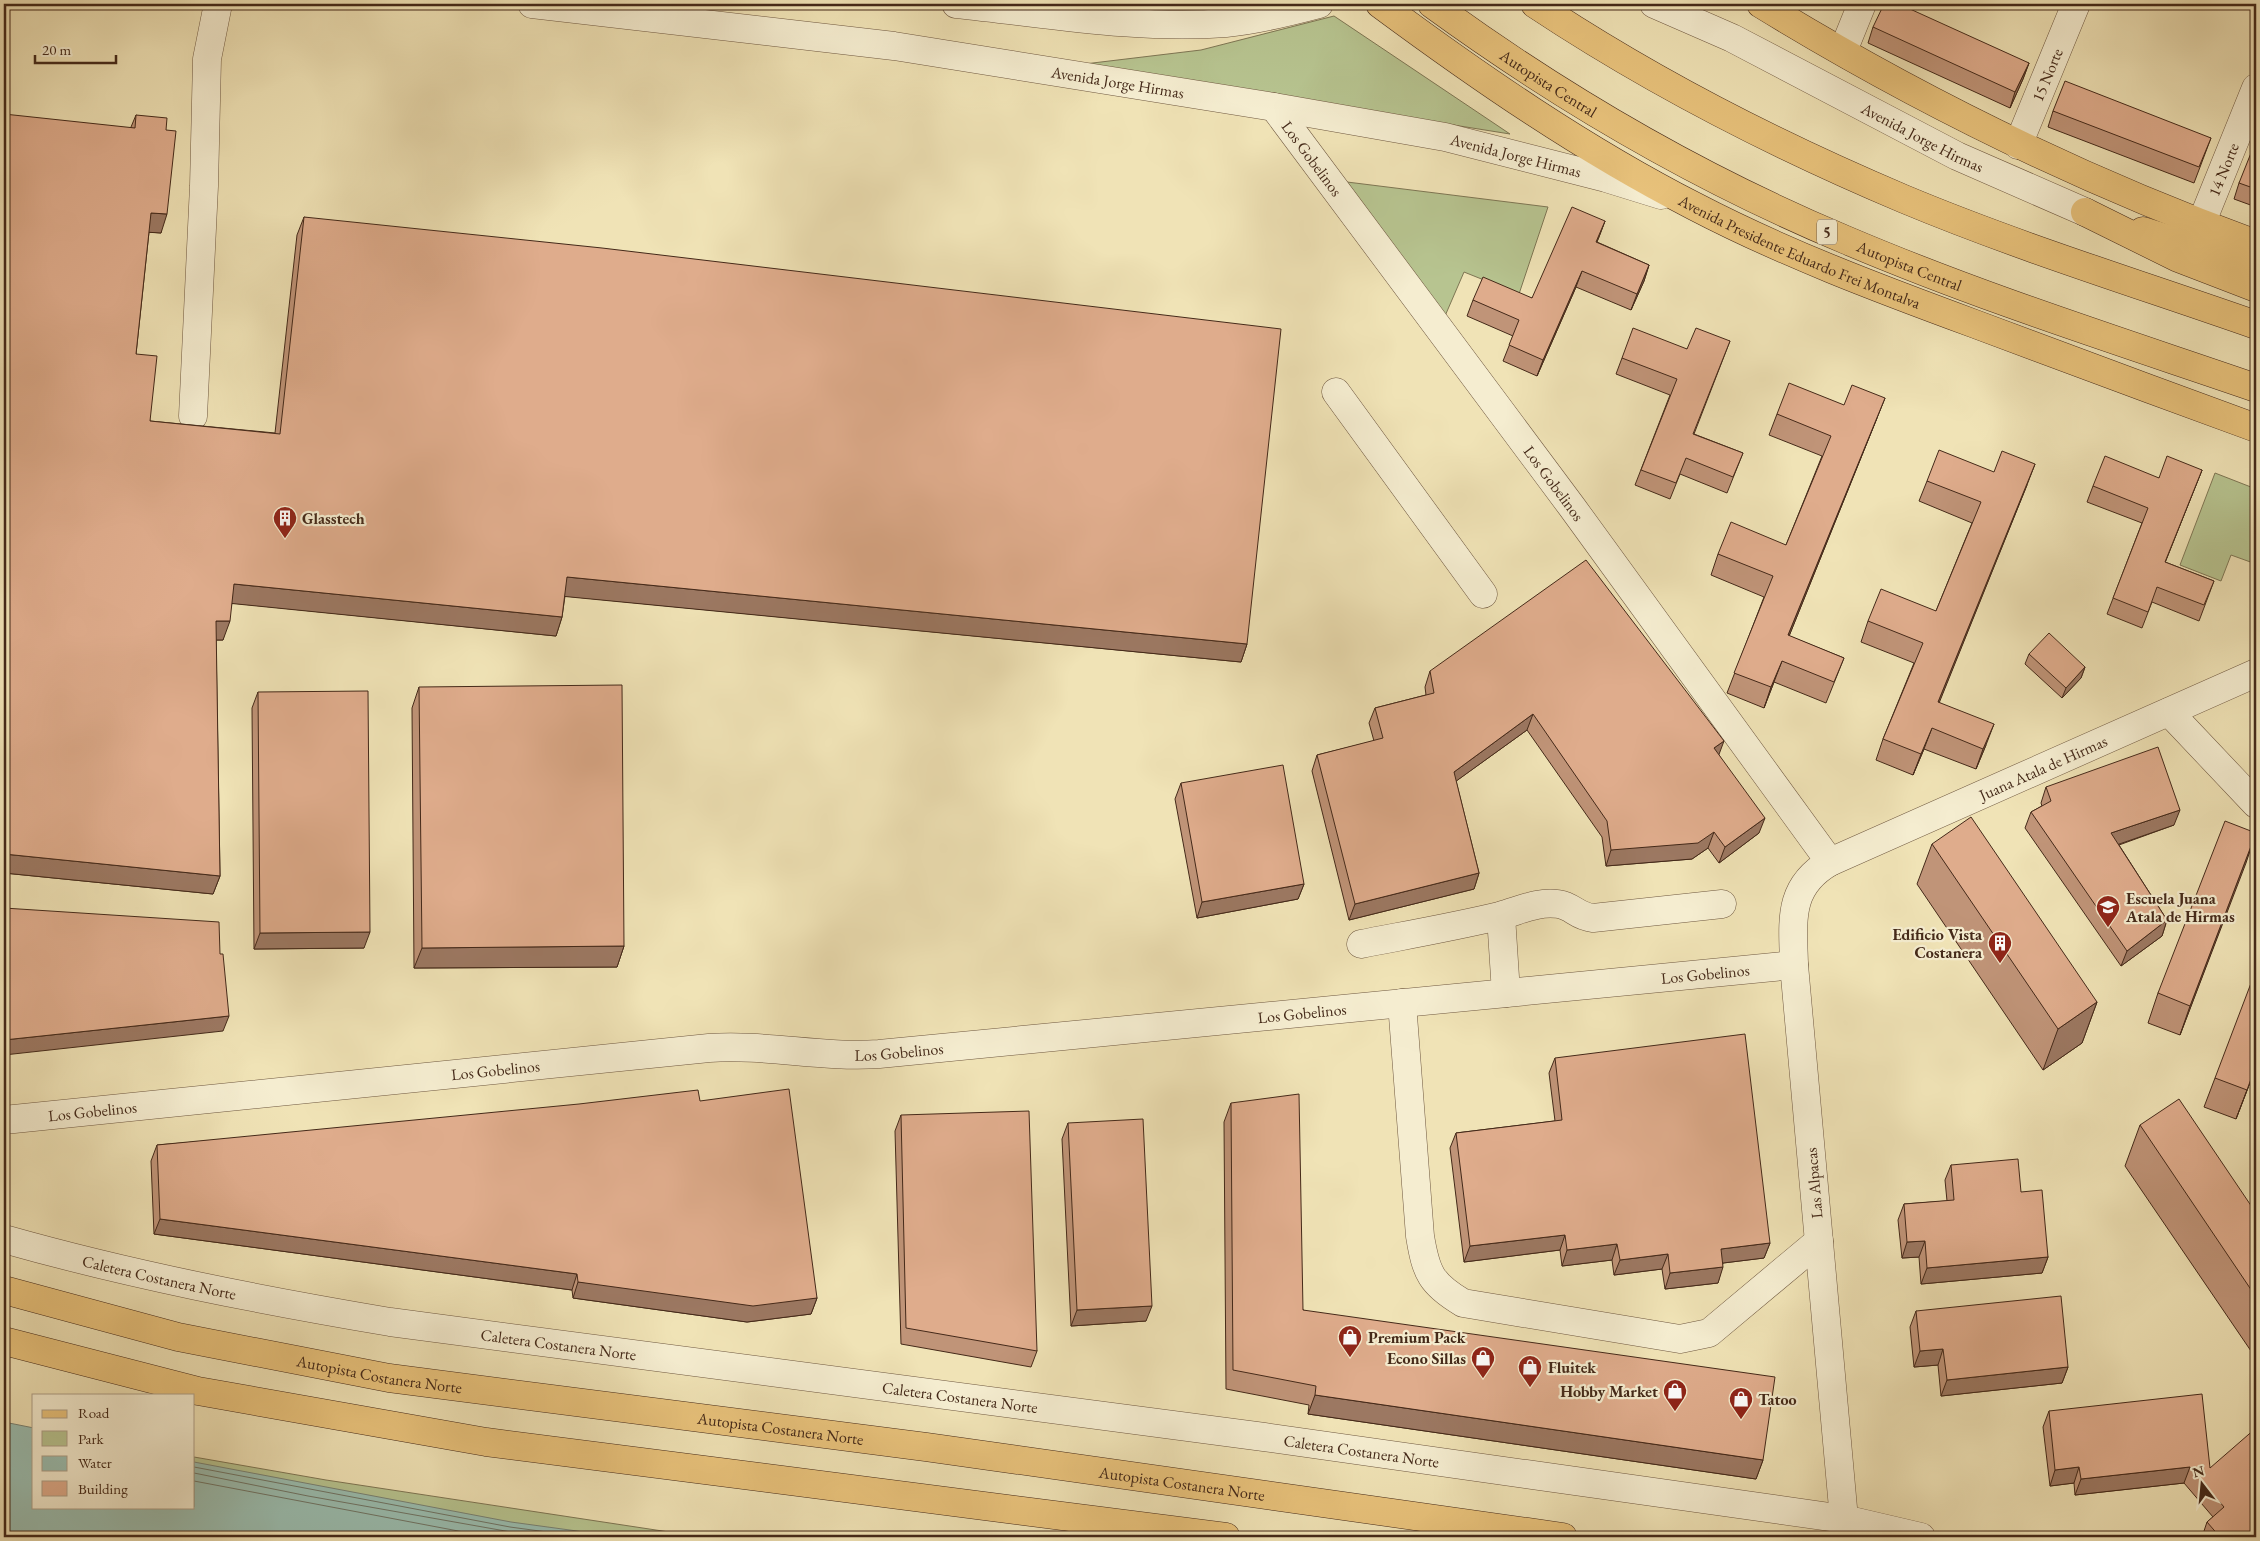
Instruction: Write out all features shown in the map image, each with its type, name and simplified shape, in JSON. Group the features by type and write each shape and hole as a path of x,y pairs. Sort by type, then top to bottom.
{"main road":[{"name":"Avenida Presidente Eduardo Frei Montalva","path":"1380,4 1502,92 1621,165 1694,206 1770,243 1888,292 2256,428"},
{"name":"Autopista Central","path":"1432,4 1543,81 1610,122 1760,202 1844,240 1932,275 2256,388"},
{"path":"1536,4 1623,59 1692,98 1834,169 1977,228 2256,325"},
{"path":"1761,4 1843,51 2018,145 2108,187 2256,244"},
{"path":"2085,212 2256,267"},
{"path":"2085,212 2178,258 2256,288"},
{"name":"Autopista Costanera Norte","path":"4,1290 178,1338 389,1378 926,1447 1563,1537"},
{"path":"4,1341 198,1391 486,1442 1226,1537"}],"street":[{"path":"193,416 204,186 207,59 218,4"},
{"name":"Avenida Jorge Hirmas","path":"532,4 894,46 1274,107 1454,140 1606,178 1694,206"},
{"path":"956,4 1134,23 1188,24 1228,23 1319,4"},
{"name":"Avenida Jorge Hirmas","path":"1654,4 1732,38 1957,156 2085,212"},
{"path":"1843,51 1862,4"},
{"name":"15 Norte","path":"2018,145 2076,4"},
{"name":"14 Norte","path":"2201,224 2256,88"},
{"name":"Los Gobelinos","path":"1274,107 1572,507 1830,862"},
{"path":"1336,392 1483,594"},
{"name":"Juana Atala de Hirmas","path":"1830,862 2256,673"},
{"path":"2169,712 2256,804"},
{"name":"Las Alpacas","path":"1830,862 1809,877 1797,899 1793,922 1794,965 1844,1519"},
{"path":"1361,944 1501,916 1532,905 1558,904 1572,908 1581,917 1593,918 1722,904"},
{"path":"1501,916 1506,993"},
{"name":"Los Gobelinos","path":"4,1120 709,1048 751,1047 858,1055 1794,965"},
{"path":"1402,1003 1420,1236 1425,1265 1440,1290 1463,1303 1680,1339 1709,1333 1819,1241"},
{"name":"Caletera Costanera Norte","path":"4,1239 149,1277 273,1302 390,1322 1254,1436 1844,1519 1921,1537"}],"green space":[{"path":"1108,4 1249,4 1199,12 1102,6"},
{"path":"1334,16 1510,134 1076,65 1201,50"},
{"path":"1347,182 1548,207 1519,294 1464,272 1445,316"},
{"path":"2215,473 2256,489 2256,564 2231,555 2221,581 2180,565"},
{"path":"4,1424 32,1501 32,1508 195,1508 195,1457 326,1480 702,1537 4,1537"}],"water":[{"path":"4,1422 32,1428 32,1508 195,1508 195,1462 511,1522 621,1537 4,1537"}],"building":[{"path":"1884,4 1899,4 2029,63 2015,92 1873,27"},
{"path":"2065,81 2211,138 2199,167 2053,111"},
{"path":"4,114 135,128 136,115 167,118 166,130 176,131 167,214 151,213 136,354 157,356 150,421 280,434 304,217 602,248 1281,329 1247,644 567,577 562,617 234,584 230,621 216,621 220,876 4,854"},
{"path":"2251,153 2256,155 2256,189 2239,183"},
{"path":"1572,207 1605,221 1596,242 1649,265 1637,294 1582,271 1543,360 1509,345 1519,320 1473,300 1483,277 1532,298"},
{"path":"1633,328 1687,349 1696,328 1730,341 1693,434 1743,453 1733,477 1686,458 1676,483 1641,470 1677,379 1622,358"},
{"path":"1789,383 1844,405 1852,385 1885,398 1788,635 1844,658 1834,682 1782,661 1771,687 1734,673 1773,576 1718,554 1731,522 1786,545 1831,436 1777,414"},
{"path":"1939,450 1994,472 2002,451 2035,464 1938,702 1994,724 1983,749 1932,728 1921,754 1883,739 1923,643 1868,621 1881,589 1936,611 1981,502 1927,481"},
{"path":"2105,456 2159,478 2167,456 2202,470 2165,562 2214,581 2204,605 2157,587 2148,612 2113,598 2148,508 2093,486"},
{"path":"1586,560 1724,741 1714,748 1765,818 1725,847 1714,832 1698,843 1611,850 1607,821 1533,714 1454,772 1479,873 1355,904 1317,755 1383,738 1375,708 1434,693 1430,671"},
{"path":"2049,633 2085,667 2066,688 2029,654"},
{"path":"622,685 624,946 422,948 419,687"},
{"path":"368,691 370,932 260,933 258,692"},
{"path":"2158,747 2180,810 2111,833 2167,920 2127,951 2031,812 2051,801 2046,787"},
{"path":"1283,765 1304,884 1202,902 1181,783"},
{"path":"1971,817 2097,1002 2058,1029 1932,844"},
{"path":"2225,821 2256,833 2190,1006 2158,993"},
{"path":"4,908 219,922 220,954 223,954 229,1016 4,1040"},
{"path":"2256,970 2256,1065 2247,1090 2215,1078"},
{"path":"1745,1034 1770,1243 1721,1249 1723,1267 1670,1273 1668,1254 1620,1260 1617,1244 1567,1250 1565,1235 1470,1246 1456,1133 1562,1120 1555,1058"},
{"path":"789,1089 817,1298 753,1306 578,1282 577,1274 160,1219 157,1145 579,1104 698,1090 700,1101"},
{"path":"1299,1094 1303,1310 1775,1377 1763,1460 1315,1395 1316,1386 1233,1370 1231,1103"},
{"path":"2179,1099 2256,1213 2256,1297 2140,1125"},
{"path":"1029,1111 1037,1351 906,1328 901,1115"},
{"path":"1143,1119 1152,1306 1077,1310 1068,1123"},
{"path":"2018,1159 2021,1192 2042,1190 2048,1257 1927,1268 1925,1241 1907,1242 1904,1204 1954,1200 1951,1165"},
{"path":"2061,1296 2068,1367 1947,1380 1943,1349 1920,1351 1916,1311"},
{"path":"2202,1394 2210,1468 2256,1428 2256,1537 2220,1537 2207,1522 2224,1507 2190,1467 2081,1479 2079,1467 2055,1470 2049,1411"}],"place":[{"name":"Glasstech","path":"285,539"},
{"name":"Escuela Juana Atala de Hirmas","path":"2108,928"},
{"name":"Edificio Vista Costanera","path":"2000,964"},
{"name":"Premium Pack","path":"1350,1358"},
{"name":"Econo Sillas","path":"1483,1379"},
{"name":"Fluitek","path":"1530,1388"},
{"name":"Hobby Market","path":"1675,1412"},
{"name":"Tatoo","path":"1741,1420"}]}
